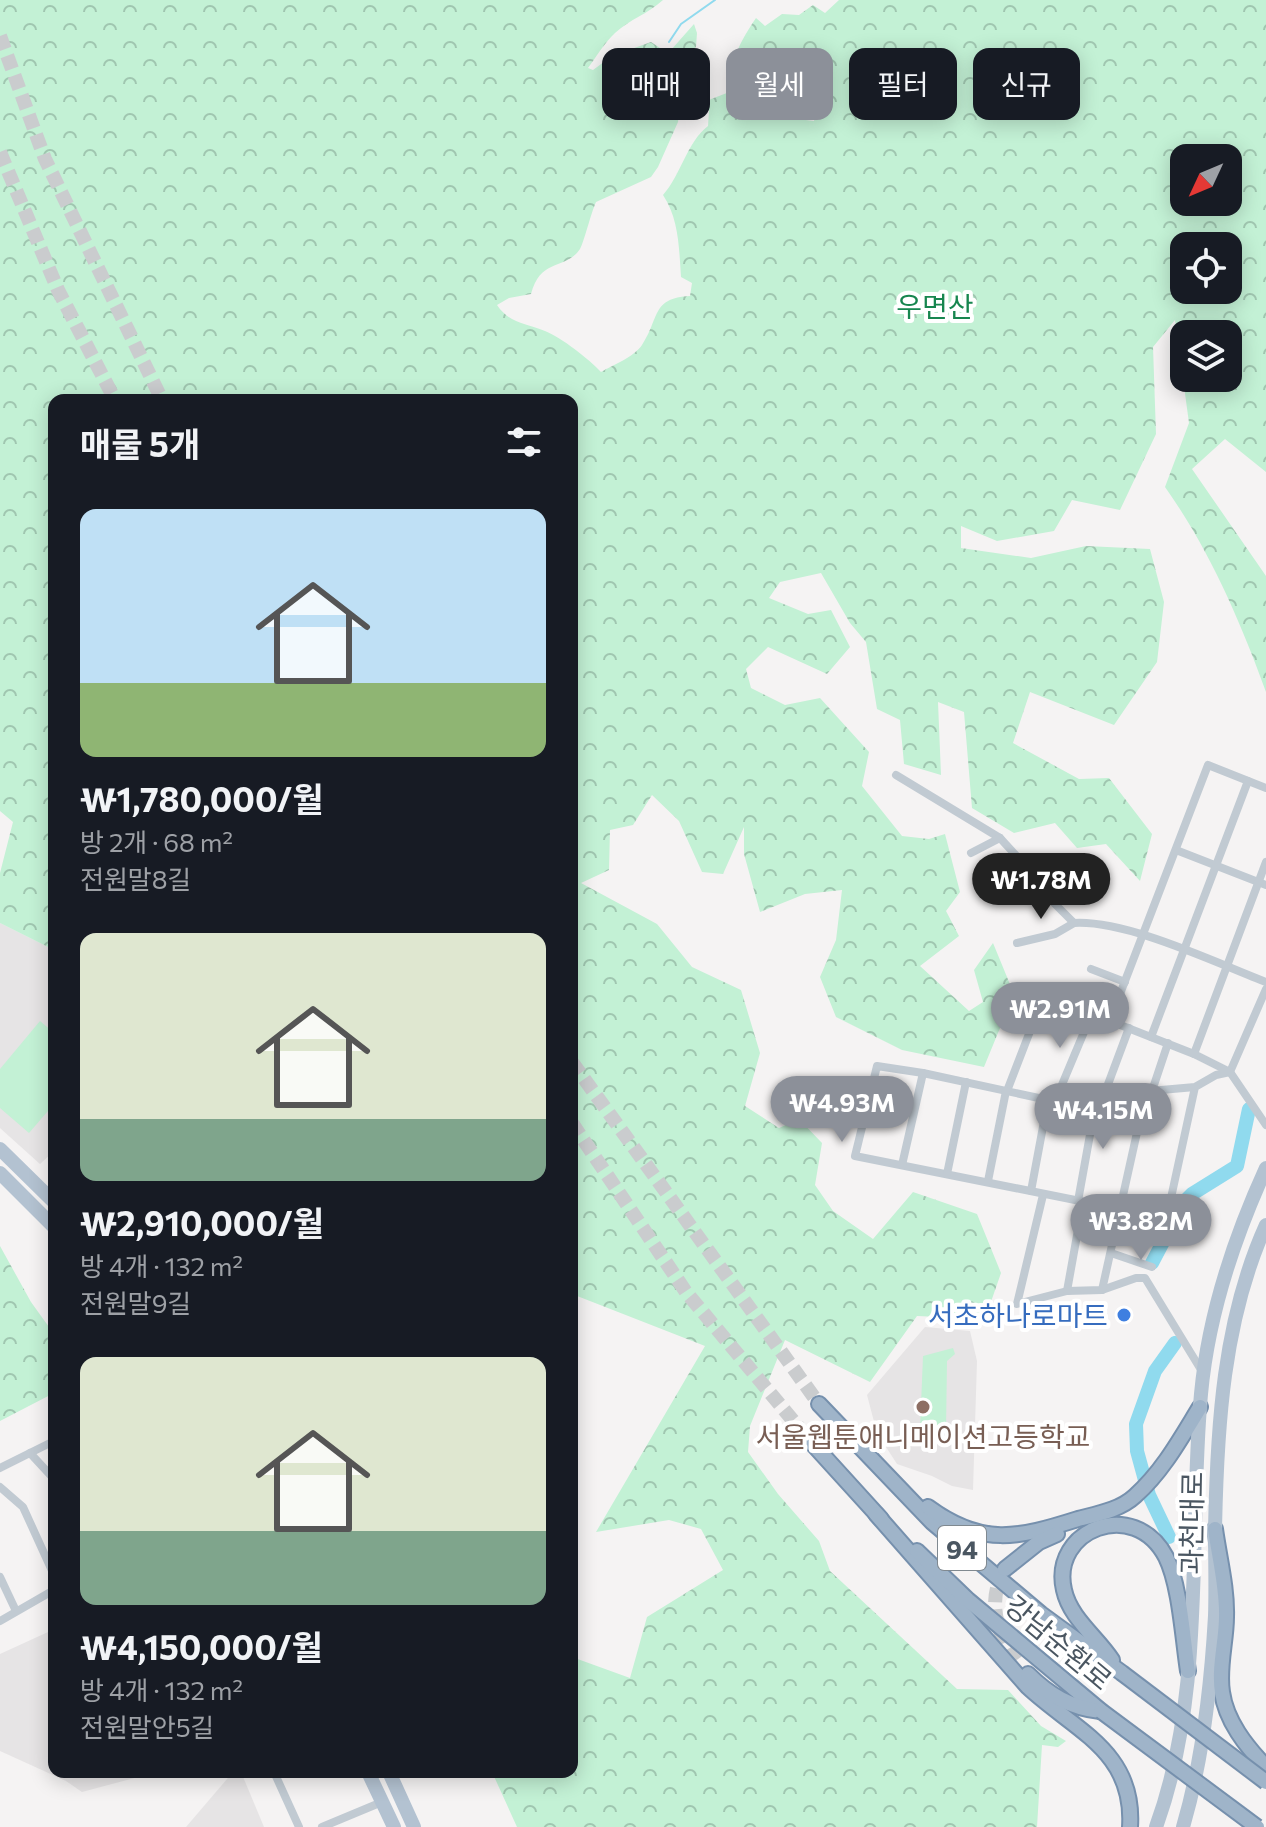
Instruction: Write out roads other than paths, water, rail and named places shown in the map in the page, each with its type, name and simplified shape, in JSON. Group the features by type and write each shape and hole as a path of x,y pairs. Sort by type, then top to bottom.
{"highway":[{"path":"1005,1569 1039,1542 1134,1497 1163,1466 1200,1399"},
{"name":"강남순환로","path":"819,1404 932,1522 988,1571 1266,1782"},
{"name":"강남순환로","path":"811,1442 876,1514 968,1600 1101,1711 1257,1827"},
{"path":"895,1484 953,1524 998,1537 1028,1534 1116,1508"},
{"path":"876,1514 1028,1687 1106,1751 1122,1777 1131,1811 1130,1827"},
{"path":"1122,1673 1069,1604 1063,1581 1065,1562 1079,1539 1105,1526 1117,1524 1127,1524 1149,1535 1166,1557 1173,1574 1188,1671"},
{"path":"1215,1529 1227,1614 1221,1691 1227,1712 1248,1748 1266,1767"},
{"path":"1020,1666 1049,1693 1081,1709 1101,1711"}],"main road":[{"path":"0,1149 48,1196"},
{"name":"과천대로","path":"1156,1827 1178,1747 1188,1671 1200,1399 1204,1374 1225,1270 1266,1168"},
{"path":"0,1173 48,1221"},
{"name":"과천대로","path":"1183,1827 1194,1791 1205,1725 1215,1615 1221,1397 1228,1348 1257,1243 1266,1225"},
{"path":"1200,1399 1221,1397"},
{"path":"371,1778 394,1827"},
{"path":"392,1778 414,1827"}],"street":[{"path":"1110,1020 1208,765 1266,788"},
{"path":"896,775 1000,838 1035,876 1044,893 1074,923"},
{"path":"1151,1037 1248,781"},
{"path":"971,853 1000,838"},
{"path":"1176,850 1262,884"},
{"path":"1194,1054 1226,967 1262,884 1266,862"},
{"path":"1017,943 1055,934 1074,923 1096,922 1143,935 1266,982"},
{"path":"1091,969 1125,982"},
{"path":"1230,1072 1266,989"},
{"path":"988,1181 1006,1091 1044,995 1168,1043 1230,1072 1266,1125"},
{"path":"1031,1191 1052,1100 1092,1013"},
{"path":"1067,1291 1080,1201 1101,1095 1129,1028"},
{"path":"1102,1290 1149,1091 1168,1043"},
{"path":"1195,1087 1166,1221 988,1181 855,1156 877,1066 1052,1100 1195,1087 1216,1075 1230,1072"},
{"path":"902,1165 923,1073"},
{"path":"947,1174 966,1082"},
{"path":"1043,1195 1017,1304 1067,1291 1102,1290 1136,1278 1145,1278 1204,1374"},
{"path":"1111,1253 1152,1267"},
{"path":"0,1468 48,1444"},
{"path":"30,1453 48,1472"},
{"path":"0,1487 23,1507 48,1562"},
{"path":"0,1577 16,1611"},
{"path":"0,1621 48,1593"},
{"path":"277,1778 299,1827"},
{"path":"322,1827 382,1802"}],"waterway":[{"path":"669,42 681,24 715,0"},
{"path":"1152,1263 1184,1202 1237,1166 1249,1109"},
{"path":"1169,1537 1149,1495 1137,1451 1136,1424 1155,1371 1175,1343"}],"tunnel":[{"path":"0,36 45,159 159,394"},
{"path":"0,152 58,290 112,394"},
{"path":"578,1070 819,1404"},
{"path":"578,1132 686,1292 811,1442"},
{"path":"1005,1569 999,1581 995,1607 1000,1632 1020,1666"}],"place":[{"name":"서초하나로마트","path":"1124,1315"},
{"name":"서울웹툰애니메이션고등학교","path":"923,1407"}],"park label":[{"name":"우면산","path":"935,306"}]}
